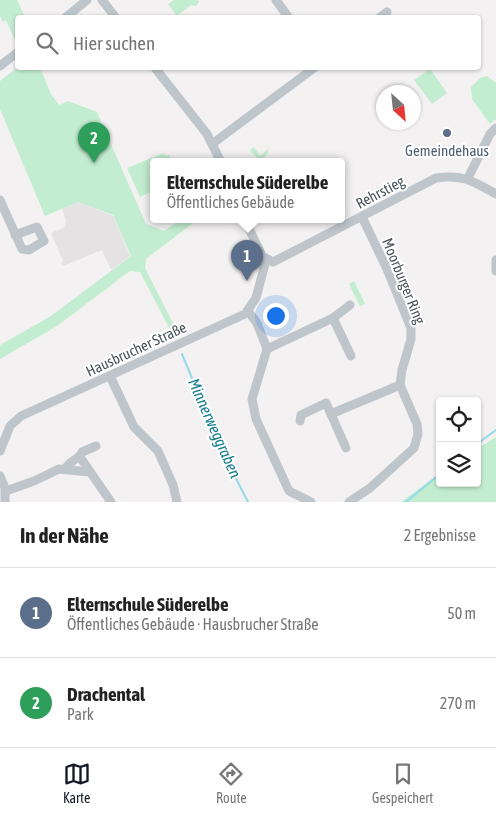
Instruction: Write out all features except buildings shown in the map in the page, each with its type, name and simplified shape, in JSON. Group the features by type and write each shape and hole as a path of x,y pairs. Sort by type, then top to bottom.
{"street":[{"path":"69,15 87,0"},
{"path":"102,0 114,15"},
{"path":"276,0 288,15"},
{"path":"382,15 387,12"},
{"path":"0,66 15,54"},
{"path":"0,73 15,62"},
{"path":"156,70 212,144 219,158"},
{"path":"212,144 311,70"},
{"path":"468,178 490,134 496,128"},
{"name":"Rehrstieg","path":"266,260 273,262 281,260 436,178 453,176 468,178 496,194"},
{"path":"0,200 15,235"},
{"name":"Moorburger Ring","path":"362,217 387,269 411,328 411,339 402,370 400,385"},
{"path":"246,223 258,251 266,260 256,298 248,311 257,323 267,349 252,399 256,419 289,491 311,502"},
{"path":"496,260 496,271"},
{"path":"267,349 334,318 350,305"},
{"name":"Hausbrucher Straße","path":"0,451 10,426 18,418 236,319 248,311"},
{"path":"334,318 351,356"},
{"path":"110,376 134,427 158,451 173,485 177,502"},
{"path":"331,414 400,385 417,424 418,434 414,448 370,488 349,502"},
{"path":"300,422 301,415 326,403 346,448"},
{"path":"66,468 68,463 80,457 82,452 96,446"},
{"path":"80,457 111,502"},
{"path":"6,491 34,481 53,470 66,468 90,472"},
{"path":"0,476 6,491 5,502"}],"shaded area":[{"path":"78,202 113,216 130,256 111,270 102,250 63,266 61,262 63,261 51,233 65,227 66,220 62,209"}],"green space":[{"path":"0,0 17,0 24,15 15,15 15,41 6,20 3,22 0,16"},
{"path":"174,0 198,0 199,2 196,6 191,5 178,15 168,4"},
{"path":"15,69 41,70 51,94 59,105 68,101 97,112 146,224 164,231 176,223 193,223 146,259 145,268 180,337 175,339 140,272 130,271 57,326 0,359 0,345 51,316 131,256 113,215 78,202 45,216 0,109 0,81"},
{"path":"431,70 447,93 432,104 421,89 421,85 418,85 414,80"},
{"path":"487,76 496,83 496,119 490,124 472,99 471,87 480,78"},
{"path":"254,147 260,156 269,148 264,158 257,158 250,150"},
{"path":"164,153 171,158 152,158"},
{"path":"150,159 150,192 140,197 127,168"},
{"path":"354,281 365,304 360,306 349,284"},
{"path":"496,437 496,502 401,502 436,476 436,487 481,487 481,446"}],"waterway":[{"name":"Minnerweggraben","path":"182,354 222,451 248,502"},
{"path":"480,442 496,430"},
{"path":"406,502 436,477"}],"place":[{"name":"Gemeindehaus","path":"447,133"},
{"name":"Drachental","path":"94,163"},
{"name":"Elternschule Süderelbe","path":"247,281"}]}
